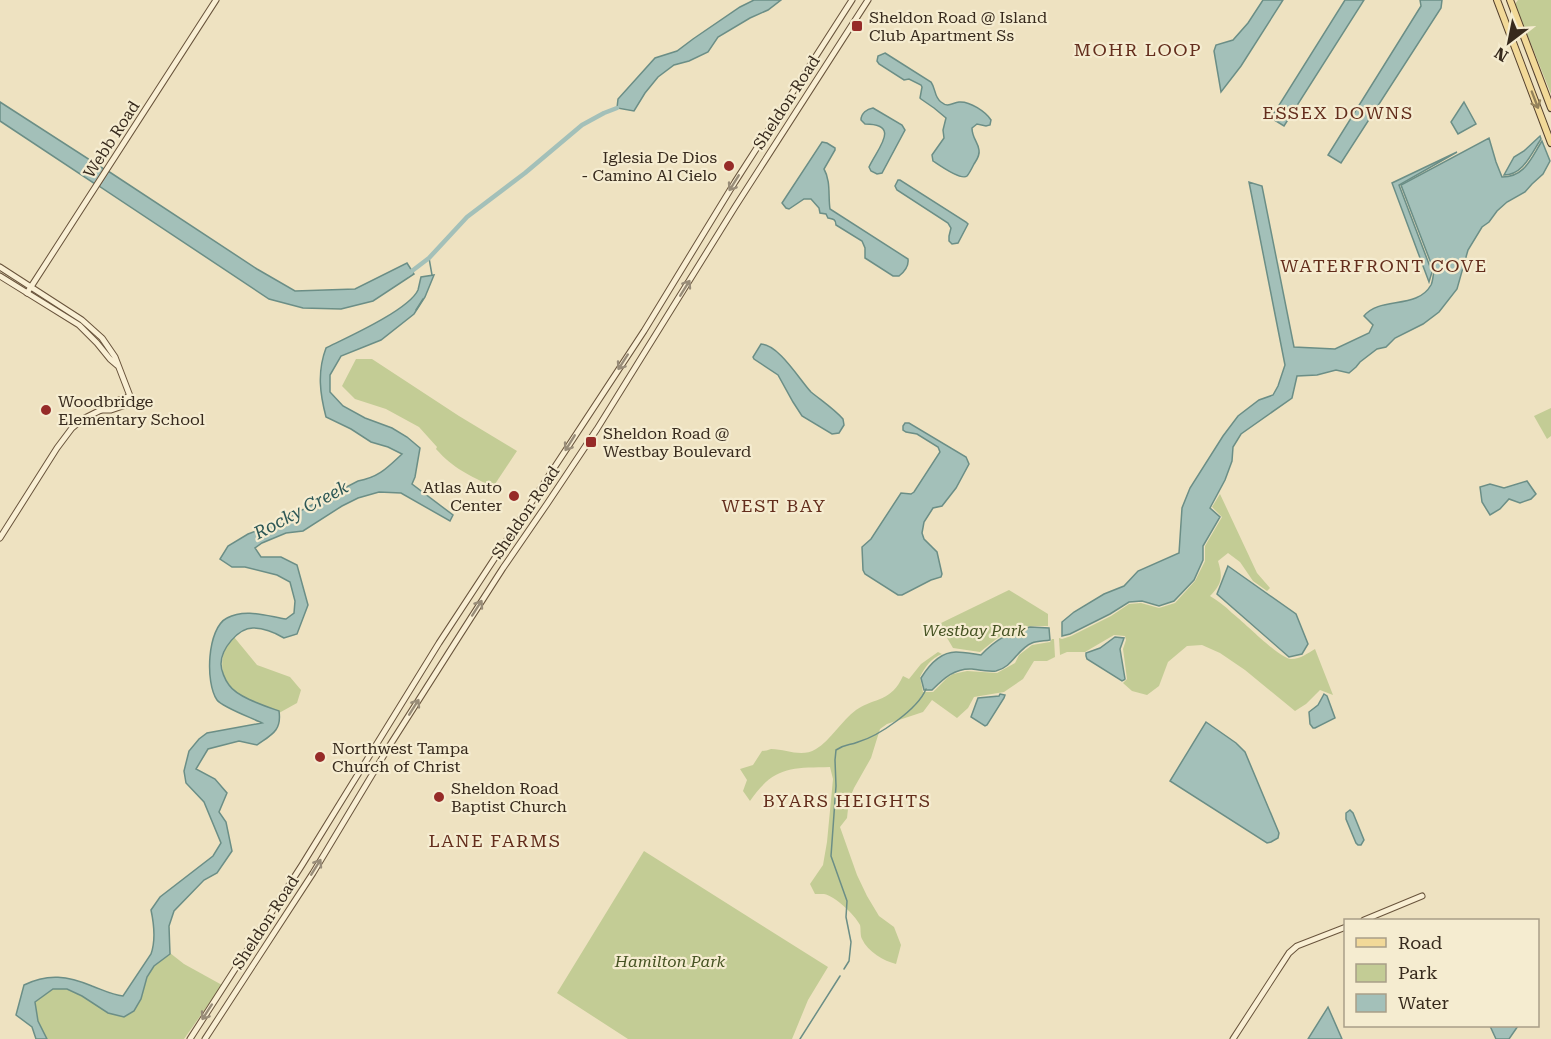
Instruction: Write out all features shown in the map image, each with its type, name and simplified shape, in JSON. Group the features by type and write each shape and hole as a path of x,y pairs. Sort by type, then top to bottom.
{"main road":[{"name":"Webb Road","path":"29,290 216,0"},
{"name":"Sheldon Road","path":"190,1039 302,866 439,643 644,331 724,200 852,0"},
{"name":"Sheldon Road","path":"206,1039 313,873 503,568 597,429 735,207 868,0"},
{"path":"1497,0 1551,142"},
{"path":"1510,0 1551,108"},
{"path":"0,267 29,290"},
{"path":"0,276 82,320 102,338 111,349 130,396 108,404 72,428 0,538"},
{"path":"101,410 111,410 132,403"},
{"path":"373,750 384,757"},
{"path":"1369,919 1422,896"},
{"path":"1233,1039 1289,953 1297,946 1344,928"}],"green space":[{"path":"1518,0 1551,0 1551,94 1515,4"},
{"path":"356,359 372,359 517,451 493,487 449,462 419,427 386,409 355,399 342,386"},
{"path":"1551,408 1551,436 1547,439 1534,416"},
{"path":"1220,494 1257,573 1270,588 1267,591 1253,581 1240,562 1228,553 1218,561 1221,572 1220,580 1210,596 1285,657 1297,658 1315,649 1333,695 1320,690 1295,711 1245,670 1220,653 1202,645 1187,646 1168,662 1159,686 1147,695 1132,691 1123,683 1127,679 1123,649 1125,636 1114,635 1085,652 1067,652 1060,655 1059,638 1071,636 1111,616 1129,604 1141,603 1159,608 1175,603 1195,581 1205,561 1205,546 1222,517 1212,507"},
{"name":"Westbay Park","path":"1009,590 1048,614 1048,626 1011,630 980,652 953,648 939,624"},
{"path":"234,637 257,665 290,677 301,690 297,703 279,713 232,689 222,667 225,651"},
{"path":"1054,639 1055,657 1047,661 1034,661 1023,679 1004,692 974,697 968,708 957,718 932,700 923,712 887,724 880,729 871,758 849,800 847,818 840,827 867,896 879,916 894,927 901,945 896,964 882,958 865,944 861,937 860,925 849,911 828,895 815,894 810,884 823,865 827,842 833,779 830,767 784,771 767,781 750,801 743,791 747,780 740,769 753,765 762,751 777,749 805,753 816,749 856,710 888,695 903,676 909,679 921,664 938,652 942,654 929,663 920,677 923,692 933,692 953,674 967,671 997,673 1015,663 1019,655 1032,645 1050,642"},
{"name":"Hamilton Park","path":"644,851 828,967 808,1000 792,1039 628,1039 557,993"},
{"path":"170,953 184,964 222,985 184,1039 47,1039 38,1021 35,1002 53,989 67,989 108,1013 134,1011 141,999 147,977 154,966"}],"water":[{"path":"754,0 781,0 768,10 718,37 708,52 674,65 658,77 634,111 617,108 618,99 655,58 677,51 740,7"},
{"path":"1263,0 1283,0 1241,66 1221,92 1214,51 1216,45 1233,40"},
{"path":"1345,0 1364,0 1284,126 1271,118"},
{"path":"1420,0 1442,0 1441,8 1341,163 1328,155 1421,6"},
{"path":"885,53 931,82 937,98 943,104 968,103 982,111 991,120 990,125 977,124 972,128 979,154 967,176 955,175 933,161 932,155 944,138 946,118 920,98 921,85 909,79 904,80 879,64 878,56"},
{"path":"0,102 104,169 95,184 0,121"},
{"path":"1464,102 1476,124 1458,134 1451,122"},
{"path":"873,108 902,125 905,130 882,173 877,174 869,167 885,133 882,128 865,124 861,120 865,112"},
{"path":"1540,136 1541,139 1521,168 1504,175 1514,157"},
{"path":"1489,138 1502,177 1522,170 1542,141 1550,161 1543,174 1525,192 1507,202 1482,227 1468,250 1457,289 1439,312 1423,324 1395,338 1386,347 1377,349 1349,373 1336,370 1317,375 1297,376 1292,398 1241,434 1233,447 1232,461 1225,480 1210,508 1220,517 1203,546 1203,560 1194,580 1174,601 1159,606 1142,601 1129,602 1110,614 1062,636 1062,622 1074,612 1104,594 1124,586 1138,571 1179,553 1182,508 1190,488 1238,416 1259,400 1273,395 1278,386 1285,365 1249,182 1262,186 1294,347 1335,349 1369,333 1373,325 1364,316 1371,310 1379,306 1417,298 1425,293 1432,283 1434,271 1401,185"},
{"path":"822,142 835,148 824,169 830,209 908,259 906,269 899,276 893,276 865,258 862,241 836,225 835,220 828,218 826,214 820,213 819,208 811,199 804,199 789,209 782,203"},
{"path":"1457,152 1399,185 1432,272 1429,282 1392,183"},
{"path":"108,171 257,269 295,291 355,289 407,263 414,274 373,301 341,309 303,308 269,299 99,186"},
{"path":"898,180 968,224 958,243 952,244 949,241 951,228 948,223 897,190 895,186"},
{"path":"434,275 425,297 414,314 381,340 341,356 330,375 330,392 343,406 365,418 392,428 420,448 412,484 453,515 450,521 401,493 379,492 358,498 342,506 303,531 286,533 255,548 261,557 281,557 297,565 308,605 297,634 284,638 265,630 247,629 231,640 222,658 221,666 224,675 233,689 252,701 279,711 277,728 257,745 239,741 208,749 196,769 215,779 227,793 219,812 226,822 232,851 217,873 204,880 174,911 169,926 170,954 154,966 147,977 141,999 134,1011 124,1017 108,1013 67,989 53,989 35,1002 38,1021 47,1039 36,1039 32,1027 16,1015 24,985 41,979 58,977 123,996 151,954 154,932 151,910 160,897 213,856 221,843 204,802 186,783 184,771 189,751 207,733 262,723 217,700 213,692 210,669 215,633 220,624 234,615 256,614 286,619 294,613 295,601 290,582 277,575 245,567 232,567 220,559 228,546 248,534 275,524 358,481 377,474 402,454 371,442 326,417 321,391 321,366 326,348 390,315 412,298 418,290 421,277"},
{"path":"761,344 782,356 811,392 843,419 844,425 839,433 832,434 802,416 778,375 754,359"},
{"path":"905,423 909,423 966,457 969,464 956,488 942,506 933,508 924,522 922,533 924,539 937,552 941,577 898,595 865,574 862,547 871,539 901,493 914,492 940,452 938,447 917,434 903,430"},
{"path":"1527,481 1536,494 1531,499 1520,503 1509,499 1500,509 1490,515 1482,502 1480,487 1490,484 1504,488"},
{"path":"1228,566 1296,614 1308,644 1302,654 1289,657 1217,594"},
{"path":"1030,627 1049,628 1050,640 1034,642 1022,649 1002,669 996,671 960,670 945,678 932,690 924,690 921,678 931,664 945,654 956,652 981,655 1004,637"},
{"path":"1115,637 1124,638 1120,649 1125,679 1122,681 1087,659 1086,656 1086,653 1100,648"},
{"path":"1324,694 1327,696 1335,718 1313,728 1310,724 1309,712 1318,705"},
{"path":"1005,695 1004,698 987,725 971,717 978,698"},
{"path":"1206,722 1245,752 1279,833 1278,838 1267,843 1170,781"},
{"path":"1350,810 1364,840 1361,845 1356,843 1346,819 1346,813"},
{"path":"1328,1007 1342,1039 1308,1039"},
{"path":"1490,1027 1517,1027 1509,1039 1496,1039"}],"waterway":[{"path":"408,274 429,258 467,217 525,173 582,125 617,108"},
{"name":"Rocky Creek","path":"429,258 432,275"},
{"name":"Rocky Creek","path":"416,310 423,299"},
{"path":"844,969 849,961 851,942 846,917 847,901 831,856 836,750 867,739 887,728 907,713 922,697 926,689"},
{"path":"800,1039 840,976"}],"place":[{"name":"Sheldon Road @ Island Club Apartment Ss","path":"857,26"},
{"name":"Iglesia De Dios - Camino Al Cielo","path":"729,166"},
{"name":"Woodbridge Elementary School","path":"46,410"},
{"name":"Sheldon Road @ Westbay Boulevard","path":"591,442"},
{"name":"Atlas Auto Center","path":"514,496"},
{"name":"Northwest Tampa Church of Christ","path":"320,757"},
{"name":"Sheldon Road Baptist Church","path":"439,797"}],"district":[{"name":"MOHR LOOP","path":"1138,50"},
{"name":"ESSEX DOWNS","path":"1338,113"},
{"name":"WATERFRONT COVE","path":"1384,266"},
{"name":"WEST BAY","path":"774,506"},
{"name":"BYARS HEIGHTS","path":"847,801"},
{"name":"LANE FARMS","path":"495,841"}]}
